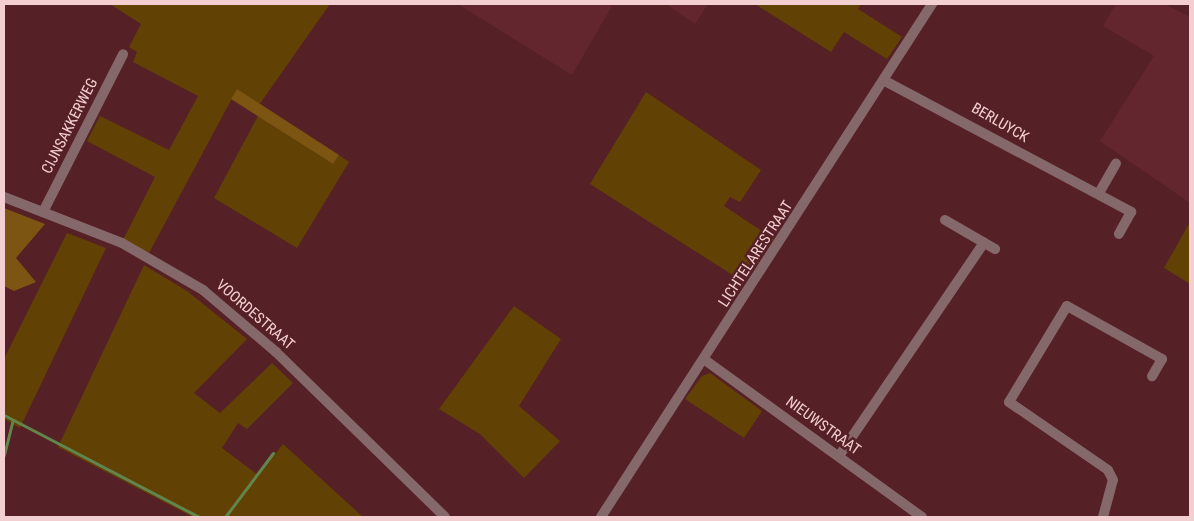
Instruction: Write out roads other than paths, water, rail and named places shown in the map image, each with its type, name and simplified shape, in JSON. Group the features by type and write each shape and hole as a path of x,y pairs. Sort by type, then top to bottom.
{"street":[{"name":"LICHTELARESTRAAT","path":"601,517 705,360 885,81 932,4"},
{"name":"CIJNSAKKERWEG","path":"43,212 123,54"},
{"name":"BERLUYCK","path":"885,81 937,112 956,115 1091,193 1099,193 1131,212 1118,234"},
{"path":"1099,193 1116,163"},
{"name":"VOORDESTRAAT","path":"4,197 122,243 236,314 445,517"},
{"path":"945,220 995,249"},
{"path":"839,456 984,243"},
{"path":"1103,517 1113,480 1108,470 1009,402 1067,306 1162,359 1152,376"},
{"name":"NIEUWSTRAAT","path":"705,360 922,517"}],"waterway":[{"path":"4,415 199,517"},
{"path":"4,455 12,422"},
{"path":"225,517 273,453"}]}
